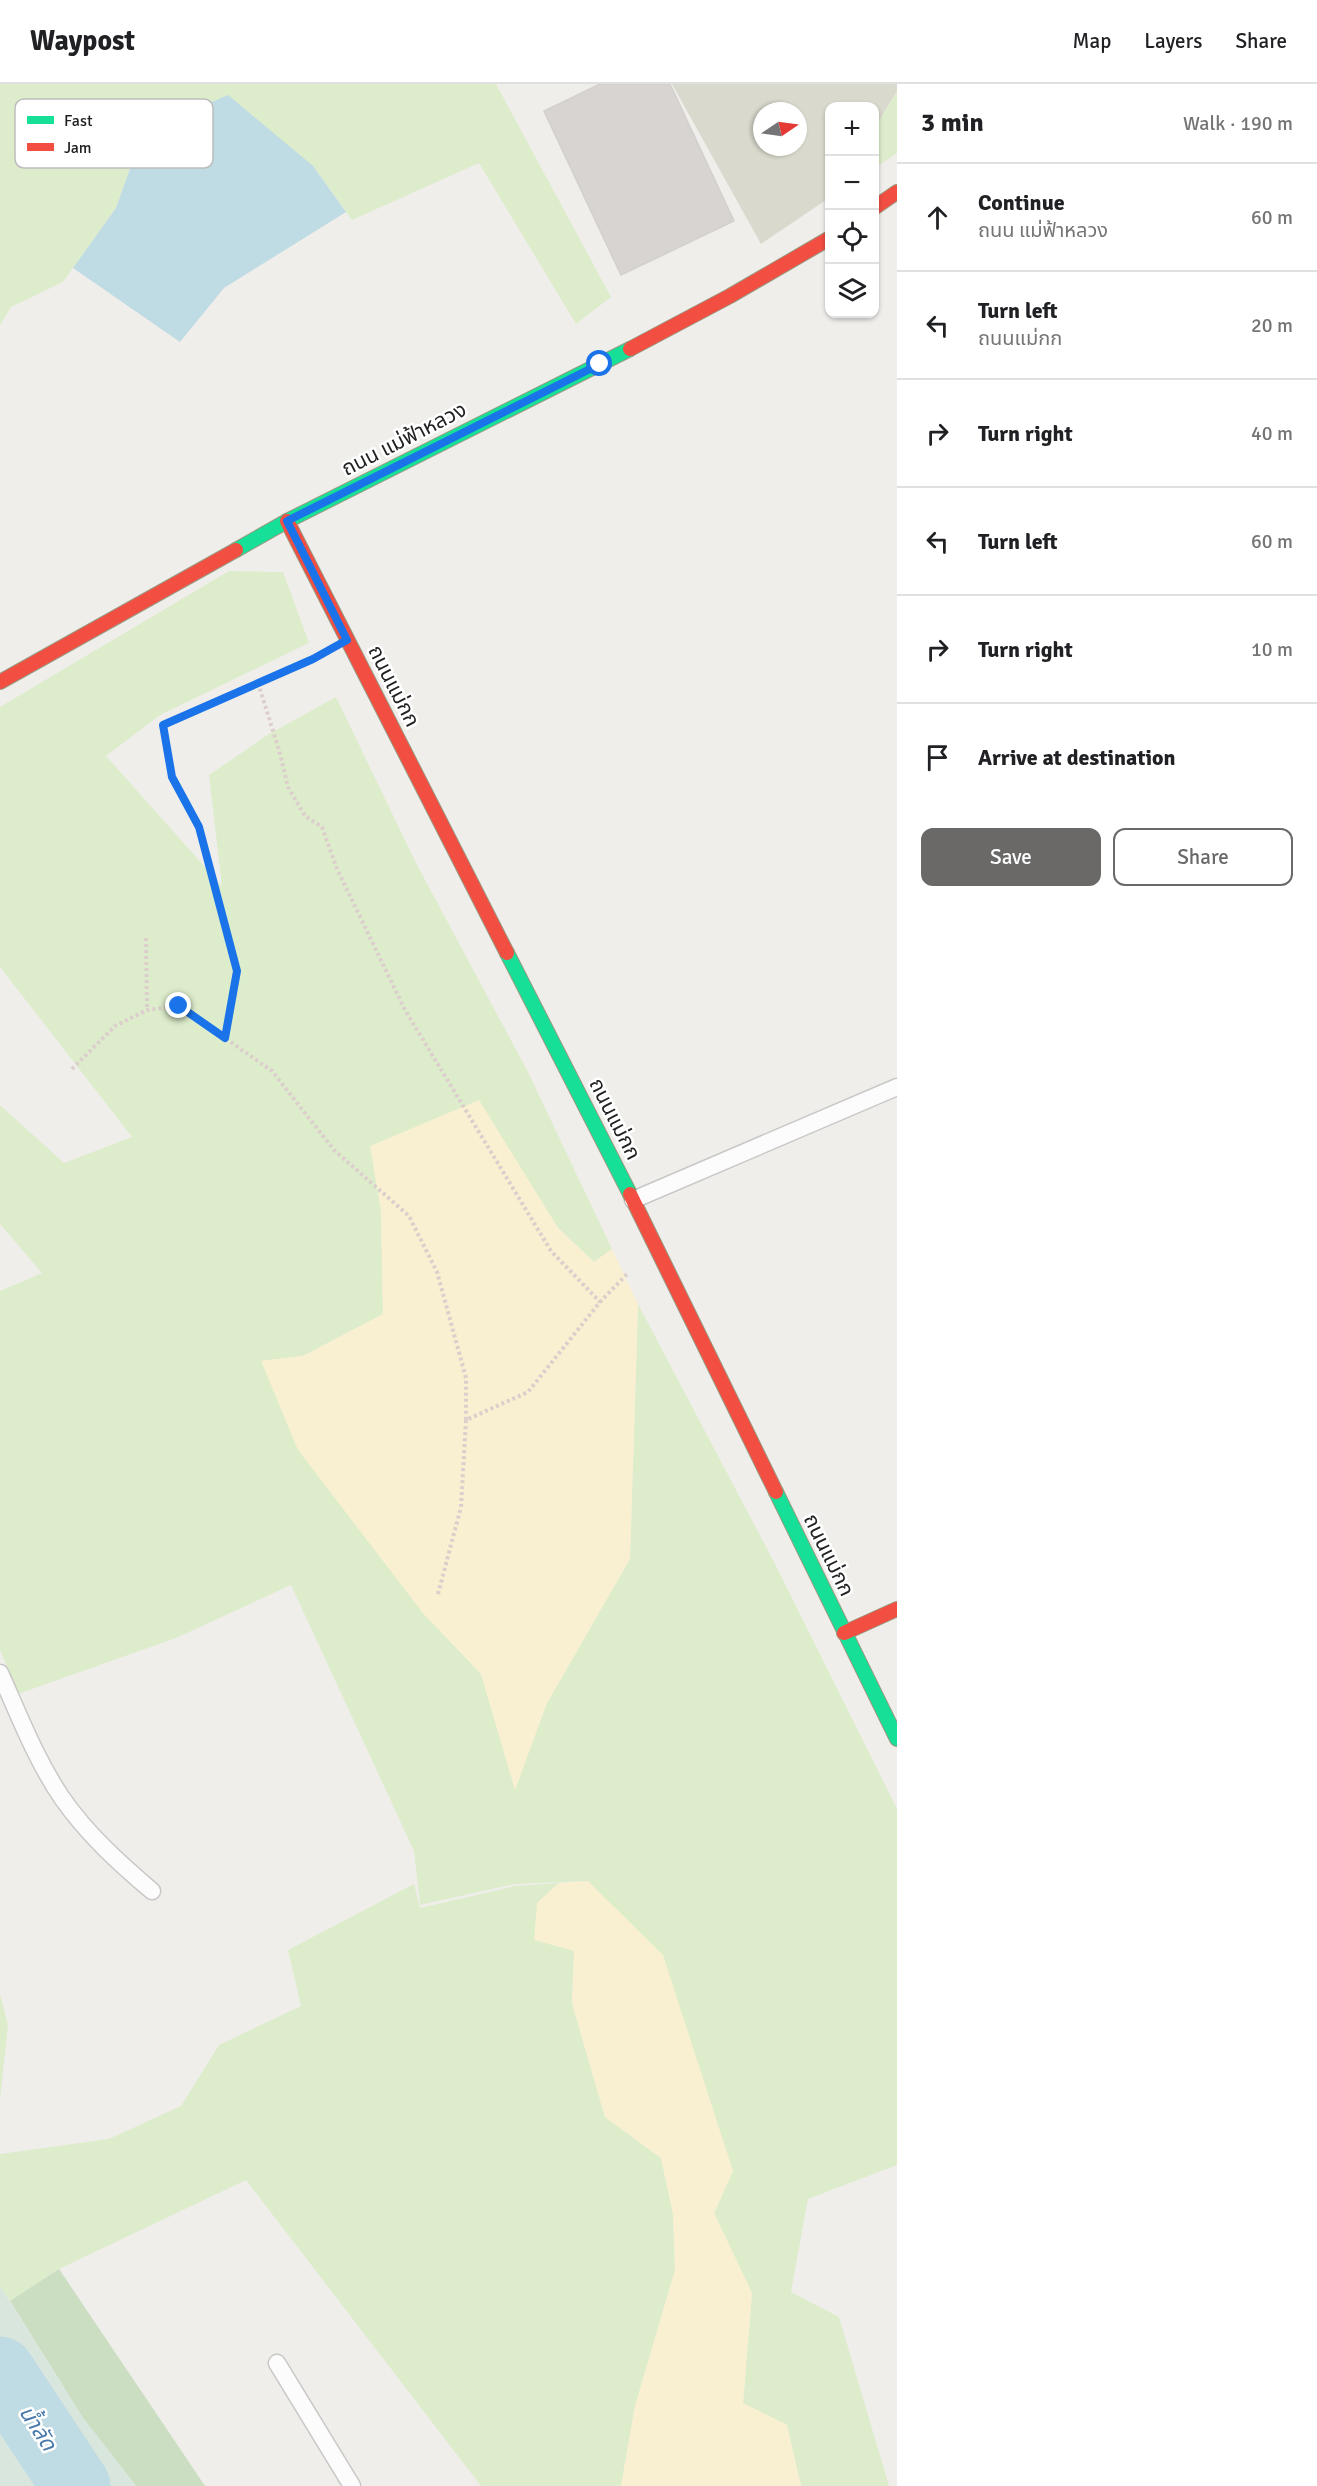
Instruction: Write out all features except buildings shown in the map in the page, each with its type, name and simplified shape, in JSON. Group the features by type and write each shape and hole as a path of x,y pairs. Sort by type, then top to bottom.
{"street":[{"path":"879,205 897,192"},
{"name":"ถนน แม่ฟ้าหลวง","path":"0,682 287,521 610,359 730,296 825,241"},
{"name":"ถนนแม่กก","path":"287,521 633,1200 897,1739"},
{"path":"844,1633 897,1609"}],"lane":[{"path":"633,1200 897,1087"},
{"path":"0,1673 32,1744 62,1798 108,1853 152,1891"},
{"path":"278,2363 352,2486"}],"path":[{"path":"225,1038 237,971 199,827 172,777 163,725 313,659 347,640"},
{"path":"258,683 288,787 305,816 322,827 337,869 405,1010 551,1251 600,1302"},
{"path":"146,938 147,1010"},
{"path":"72,1069 115,1026 147,1010 179,1006 272,1071 334,1150 409,1216 437,1272 466,1378 461,1507 438,1594"},
{"path":"466,1420 528,1392 600,1302 655,1246"}],"shaded area":[{"path":"672,84 897,84 897,91 879,121 879,102 825,102 825,201 761,244"},
{"path":"0,2286 83,2418 136,2486 0,2486"}],"green space":[{"path":"0,84 496,84 611,297 576,324 479,163 352,220 313,166 213,146 213,99 15,99 15,168 130,168 116,208 63,282 11,307 0,325"},
{"path":"897,91 897,153 879,165 879,156 879,121"},
{"path":"229,571 283,572 309,643 160,715 106,756 222,886 209,775 269,734 336,697 416,863 528,1072 612,1249 594,1262 558,1228 479,1101 371,1146 381,1211 383,1314 303,1356 262,1361 422,1612 481,1674 515,1789 547,1703 630,1559 638,1304 775,1564 897,1809 897,2165 808,2199 791,2292 839,2317 889,2486 801,2486 787,2425 743,2404 752,2293 714,2213 733,2171 588,1881 515,1884 420,1905 414,1851 291,1585 176,1638 18,1694 0,1650 0,1291 42,1273 0,1224 0,1105 64,1163 132,1137 0,967 0,707"},
{"path":"559,1883 537,1903 574,1951 572,2003 605,2117 661,2158 673,2214 675,2270 635,2406 621,2486 481,2486 246,2180 59,2269 10,2301 0,2286 0,2154 109,2139 181,2106 219,2045 301,2006 288,1950 414,1884 420,1908 515,1886"},
{"path":"0,1994 8,2025 0,2099"},
{"path":"59,2269 205,2486 136,2486 83,2418 10,2301"}],"sand":[{"path":"479,1100 558,1228 594,1262 612,1249 638,1304 630,1559 547,1703 515,1790 481,1674 422,1612 298,1450 261,1361 303,1356 383,1314 381,1211 370,1146"},
{"path":"588,1881 663,1955 733,2171 714,2213 752,2293 743,2403 787,2425 801,2486 621,2486 635,2406 675,2270 673,2214 661,2158 605,2117 572,2003 574,1951 534,1940 537,1903 559,1883"}],"water":[{"path":"228,95 313,166 346,212 224,288 180,342 73,268 116,208 130,168 213,168 213,102"}],"waterway":[{"name":"น้ำลัด","path":"0,2371 76,2486"}],"traffic: fast":[{"path":"236,550 287,521 630,349"},
{"path":"507,953 630,1194"},
{"path":"776,1492 897,1739"}],"traffic: jam":[{"path":"879,205 897,192"},
{"path":"630,349 730,296 825,241"},
{"path":"287,521 507,953"},
{"path":"0,682 236,550"},
{"path":"630,1194 776,1492"},
{"path":"844,1633 897,1609"}],"route":[{"path":"179,1006 225,1038 237,971 199,827 172,777 163,725 313,659 347,640 287,521 600,364"}]}
